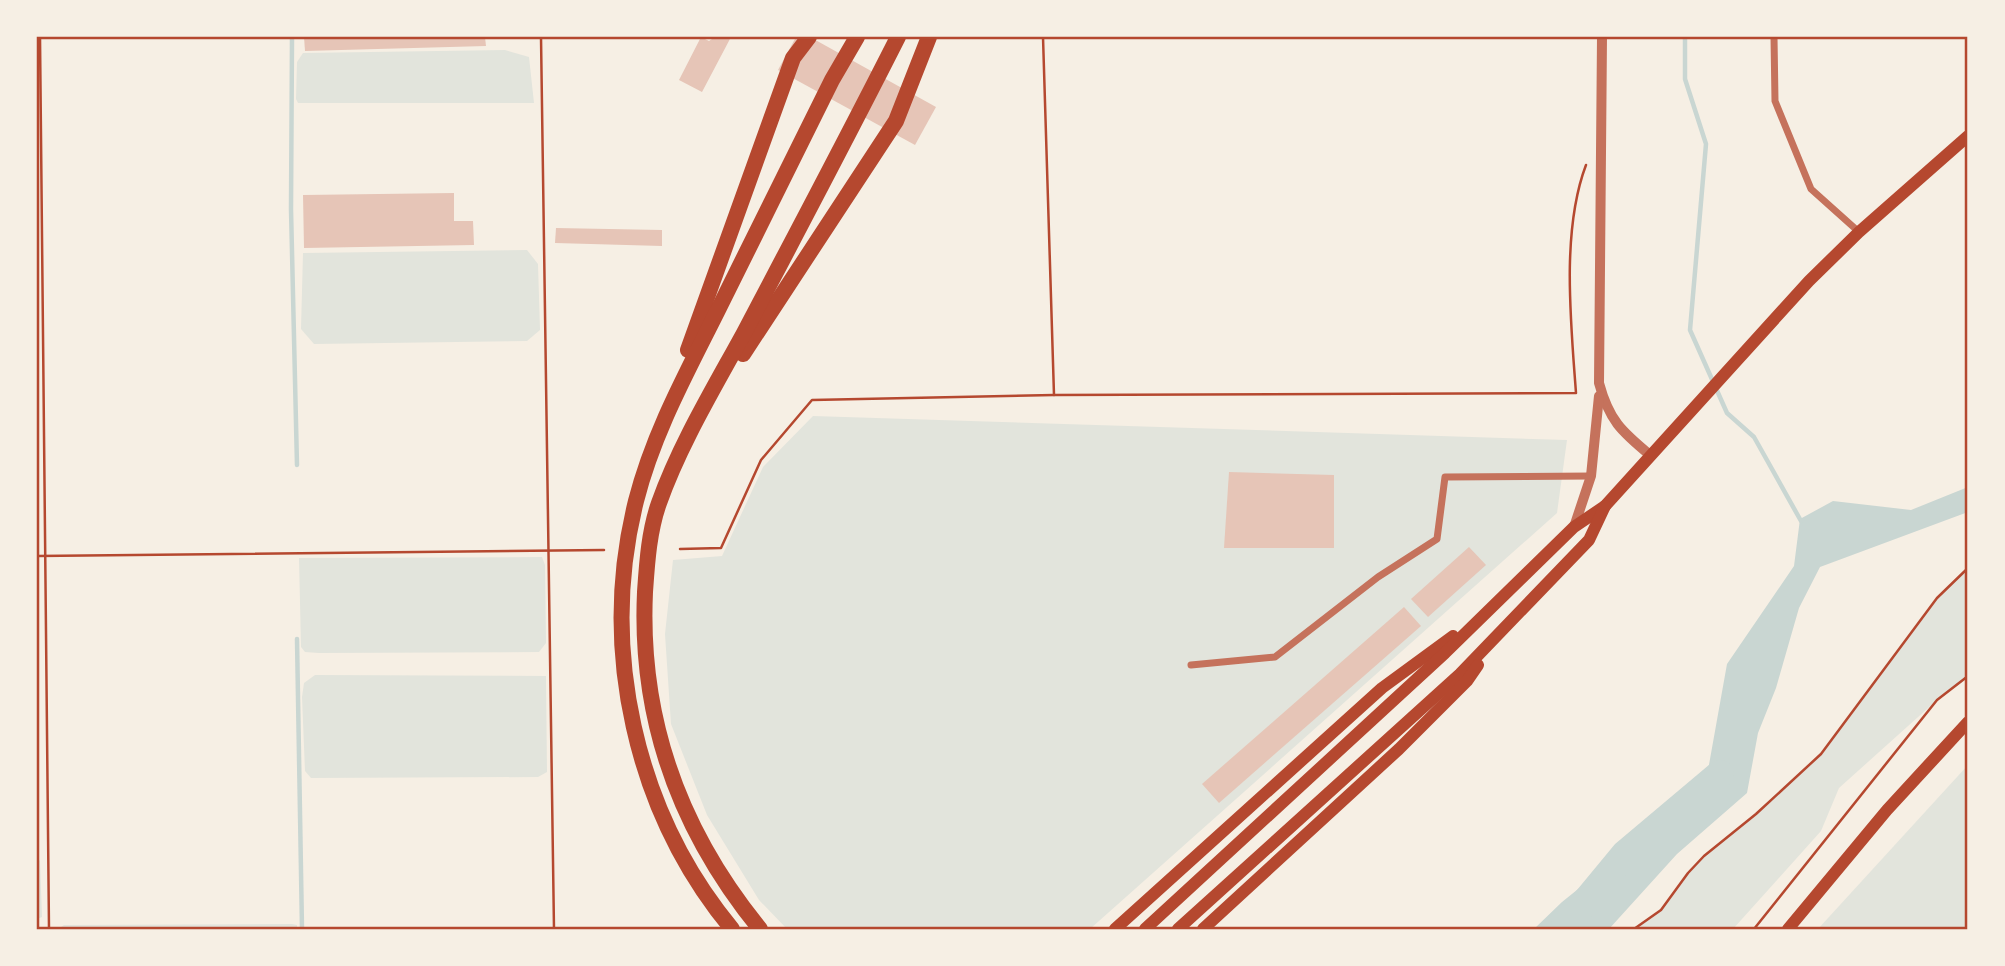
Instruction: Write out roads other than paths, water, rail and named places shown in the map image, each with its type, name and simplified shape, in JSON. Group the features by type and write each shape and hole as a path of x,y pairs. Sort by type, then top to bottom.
{"highway":[{"path":"732,929 709,902 680,852 656,800 633,730 625,679 622,621 625,559 636,501 663,420 793,58 809,37"},
{"path":"663,420 832,80 857,37"},
{"path":"760,929 728,889 700,842 677,792 654,725 647,677 644,621 647,562 658,505 690,435 898,37"},
{"path":"690,435 896,121 929,37"}],"main road":[{"path":"1146,929 1445,653 1574,527 1605,506 1809,281 1859,232 1968,136"},
{"path":"1178,929 1460,674 1589,541 1605,506"},
{"path":"1115,929 1382,688 1482,615"},
{"path":"1203,929 1399,749 1467,681 1503,630"},
{"path":"1788,929 1932,758 1968,722"}],"street":[{"path":"1574,527 1591,476 1598,435 1602,37"},
{"path":"1774,37 1775,101 1811,189 1859,232"},
{"path":"1600,383 1605,405 1617,427 1650,455"},
{"path":"1191,665 1275,657 1378,577 1437,540 1445,477 1591,476"}],"waterway":[{"path":"292,37 291,209 297,465"},
{"path":"1685,37 1685,79 1706,144 1690,330 1727,413 1754,437 1801,521"},
{"path":"297,639 302,929"},
{"path":"1563,929 1625,854 1720,774"}]}
